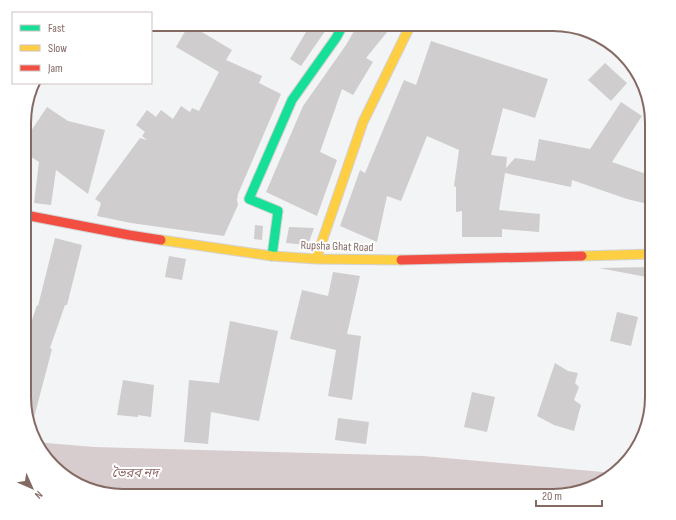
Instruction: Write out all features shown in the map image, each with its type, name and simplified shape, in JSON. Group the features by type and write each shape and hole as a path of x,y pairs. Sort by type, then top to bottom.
{"street":[{"path":"272,256 278,211 249,199 292,100 340,31"},
{"path":"316,258 363,122 408,31"},
{"name":"Rupsha Ghat Road","path":"31,215 129,235 272,256 425,260 645,254"}],"water":[{"name":"ভৈরব নদ","path":"43,443 94,447 423,456 606,472 594,480 583,484 553,489 117,489 99,486 77,477 58,462"}],"building":[{"path":"185,31 200,31 232,50 226,60 262,76 259,83 281,94 238,194 238,205 224,236 131,223 97,216 101,203 95,199 140,138 147,140 142,136 145,132 136,125 147,110 156,117 161,110 173,119 181,106 190,112 192,108 199,111 219,72 176,47"},
{"path":"307,31 325,31 301,66 290,59"},
{"path":"353,31 388,31 366,58 373,62 353,95 342,89 320,152 337,160 317,216 266,192 303,106"},
{"path":"431,41 548,79 535,118 503,108 491,155 507,157 506,168 515,158 535,161 539,139 590,149 621,102 642,116 612,162 645,174 645,203 627,199 572,180 571,187 505,173 499,210 540,214 539,232 502,229 502,237 462,237 462,211 456,212 456,187 454,186 459,150 427,136 401,201 387,196 377,242 340,226 360,170 365,173 404,80 416,85"},
{"path":"605,63 627,83 611,101 588,80"},
{"path":"47,107 68,121 105,130 88,194 56,170 51,205 34,203 39,162 31,157 31,131"},
{"path":"255,225 263,226 262,240 254,239"},
{"path":"289,227 314,228 308,245 286,243"},
{"path":"55,238 82,245 67,305 65,305 50,348 52,349 34,419 31,403 31,323 37,305 38,306"},
{"path":"169,256 186,259 182,280 165,277"},
{"path":"645,267 645,277 599,268"},
{"path":"333,272 360,276 347,334 361,336 352,400 328,396 336,350 290,339 302,290 328,296"},
{"path":"617,312 638,317 631,346 610,341"},
{"path":"230,321 278,331 259,421 211,412 208,444 184,442 189,380 219,383"},
{"path":"555,363 568,371 578,373 575,383 579,387 574,400 581,405 574,431 554,425 537,416"},
{"path":"123,380 154,385 151,417 138,415 138,417 117,415"},
{"path":"472,392 495,397 487,432 464,427"},
{"path":"338,418 369,422 366,444 335,440"}],"traffic: fast":[{"path":"272,256 278,211 249,199 292,100 340,31"}],"traffic: slow":[{"path":"316,259 363,122 408,31"},
{"path":"161,240 272,256 316,259 401,260"},
{"path":"582,256 645,254"}],"traffic: jam":[{"path":"31,216 161,240"},
{"path":"401,260 582,256"}]}
